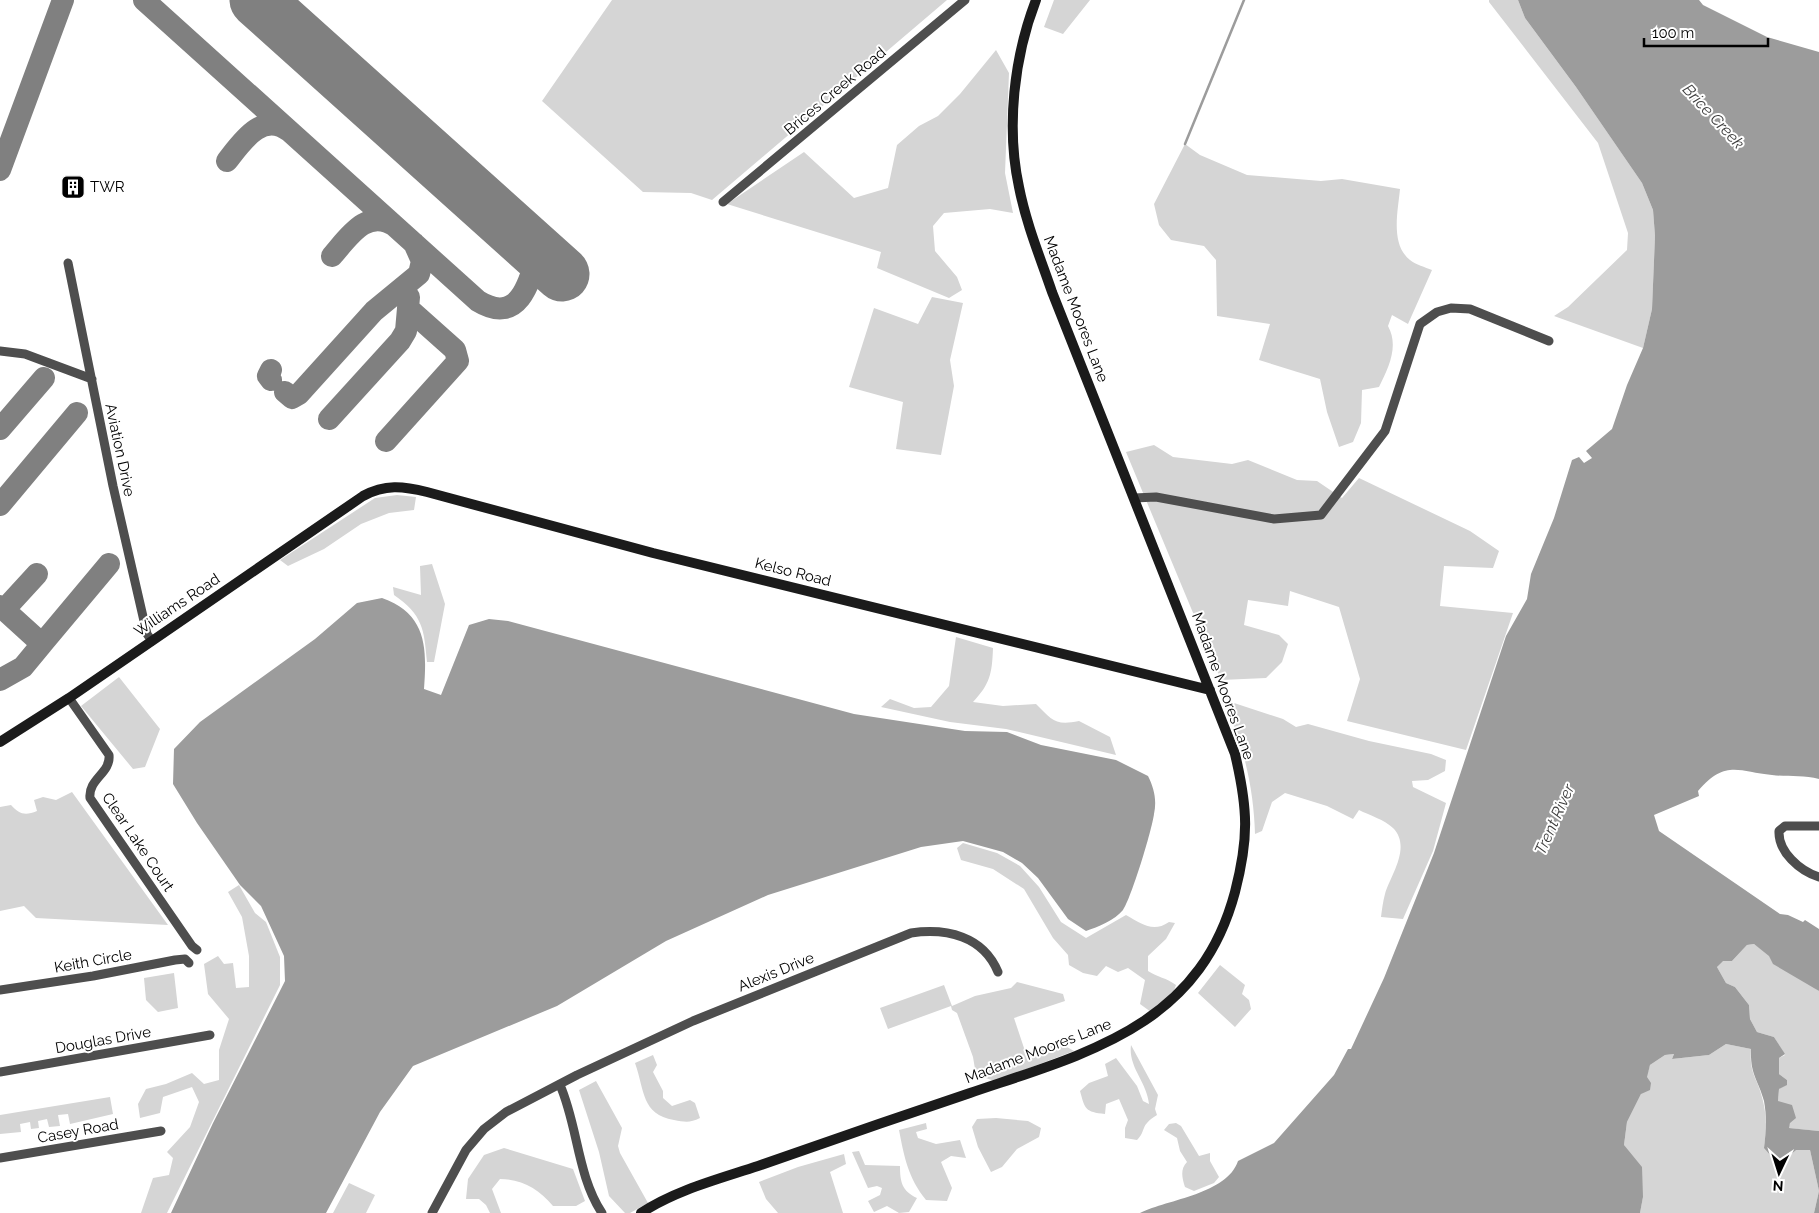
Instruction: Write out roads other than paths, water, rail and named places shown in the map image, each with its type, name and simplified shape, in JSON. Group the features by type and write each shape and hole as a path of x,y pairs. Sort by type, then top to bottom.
{"street":[{"name":"Brices Creek Road","path":"723,202 965,0"},
{"name":"Madame Moores Lane","path":"641,1213 692,1188 1081,1054 1121,1036 1170,1002 1191,981 1217,942 1227,922 1245,853 1245,804 1235,754 1052,292 1029,228 1018,186 1014,142 1014,100 1024,39 1036,0"},
{"name":"Aviation Drive","path":"68,264 113,486 147,634 152,641"},
{"path":"1134,498 1156,497 1274,519 1321,515 1385,431 1420,324 1437,312 1451,308 1470,309 1549,341"},
{"path":"0,350 25,354 92,379"},
{"name":"Kelso Road","path":"370,492 395,486 418,489 653,553 1210,690"},
{"name":"Williams Road","path":"0,742 69,698 370,492"},
{"name":"Clear Lake Court","path":"69,698 109,755 107,768 92,783 89,790 90,798 192,946 197,950"},
{"path":"1819,826 1785,826 1779,831 1779,839 1782,847 1792,859 1811,874 1819,877"},
{"name":"Alexis Drive","path":"432,1213 458,1162 484,1129 506,1112 693,1022 911,933 936,931 967,939 981,948 998,972"},
{"name":"Keith Circle","path":"0,990 93,976 175,960 185,959 190,964"},
{"name":"Douglas Drive","path":"0,1072 210,1035"},
{"path":"560,1085 571,1113 590,1188 602,1213"},
{"name":"Casey Road","path":"0,1158 161,1131"}],"water":[{"path":"1518,0 1699,0 1703,5 1767,37 1819,52 1819,779 1741,770 1725,771 1708,781 1698,791 1699,796 1654,815 1659,831 1780,914 1788,915 1803,922 1805,920 1819,929 1819,991 1773,964 1769,956 1754,944 1747,945 1732,961 1723,961 1717,967 1726,983 1735,987 1749,1005 1750,1019 1757,1032 1774,1037 1785,1054 1779,1058 1779,1074 1787,1080 1787,1085 1779,1089 1778,1101 1792,1105 1796,1118 1790,1123 1789,1128 1819,1131 1819,1191 1810,1150 1796,1150 1784,1160 1772,1157 1764,1148 1765,1107 1753,1071 1751,1049 1726,1044 1709,1055 1672,1059 1674,1054 1665,1055 1650,1065 1647,1077 1651,1083 1650,1090 1641,1094 1627,1122 1624,1145 1642,1167 1643,1197 1640,1213 1140,1213 1210,1188 1232,1172 1238,1161 1274,1143 1334,1075 1348,1049 1351,1049 1384,978 1434,853 1506,636 1527,599 1531,574 1554,518 1572,460 1579,457 1584,463 1592,458 1586,451 1612,429 1627,385 1643,348 1652,309 1655,236 1653,210 1642,183 1576,87 1525,18"},
{"path":"382,598 408,613 416,623 424,646 424,689 441,695 469,625 489,619 508,621 854,714 965,731 1007,732 1041,745 1116,760 1148,776 1155,799 1155,809 1141,864 1127,903 1116,917 1086,931 1068,919 1038,878 1022,863 1003,852 963,841 921,847 768,895 666,941 557,1006 413,1066 380,1112 326,1213 171,1213 213,1123 285,981 284,956 261,906 240,885 197,823 173,784 174,749 200,722 315,639 357,603"},
{"path":"1819,1191 1819,1213 1814,1213"}],"waterway":[{"path":"1185,144 1244,0"}],"place":[{"name":"TWR","path":"73,187"}],"water label":[{"name":"Brice Creek","path":"1714,116"},
{"name":"Trent River","path":"1554,819"}]}
